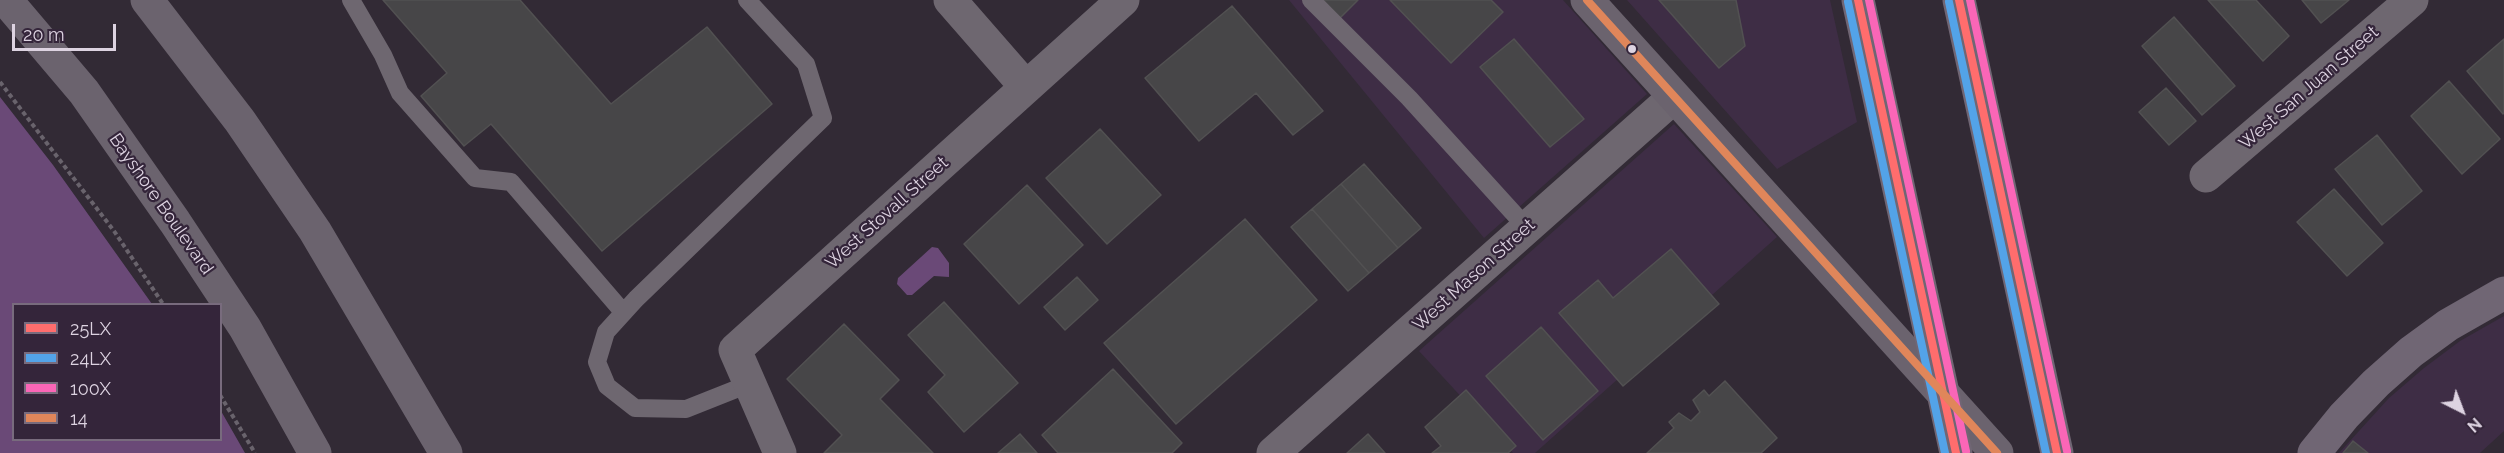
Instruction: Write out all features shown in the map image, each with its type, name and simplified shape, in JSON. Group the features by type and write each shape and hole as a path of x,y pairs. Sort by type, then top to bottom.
{"highway":[{"path":"1858,0 1956,453"},
{"path":"1959,0 2057,453"},
{"path":"2314,453 2344,416 2411,352 2448,325 2504,293"}],"main road":[{"name":"Bayshore Boulevard","path":"6,0 84,92 175,222 245,328 315,453"},
{"path":"1587,0 1997,453"},
{"path":"148,1 240,121 315,231 447,453"}],"street":[{"path":"950,0 1026,87"},
{"name":"West Stovall Street","path":"780,453 735,350 1123,0"},
{"name":"West San Juan Street","path":"2206,176 2412,0"},
{"name":"West Mason Street","path":"1273,453 1674,97"}],"lane":[{"path":"351,0 383,55 400,93 475,178 511,182 623,312"},
{"path":"747,0 806,64 823,118 623,312 606,332 597,362 607,386 635,408 686,409 749,384"},
{"path":"1311,0 1408,98 1527,228"}],"path":[{"path":"0,82 114,231 162,303"},
{"path":"222,398 255,453"}],"shaded area":[{"path":"1289,0 1563,0 1647,94 1484,238"},
{"path":"1627,0 1830,0 1857,122 1777,169"},
{"path":"0,97 53,165 151,303 12,303 12,441 222,441 222,413 245,453 0,453"},
{"path":"1674,124 1777,237 1535,453 1513,453 1419,351"},
{"path":"932,247 938,248 949,263 949,277 934,276 912,295 907,295 897,284 898,278"},
{"path":"2504,316 2504,431 2480,453 2339,453 2389,398 2424,368 2460,341"}],"building":[{"path":"383,0 520,0 611,104 707,27 772,104 602,251 491,124 464,146 421,96 447,73"},
{"path":"1323,0 1358,0 1340,18"},
{"path":"1390,0 1491,0 1503,12 1451,63"},
{"path":"1659,0 1736,0 1745,46 1719,68"},
{"path":"2208,0 2256,0 2289,36 2263,61"},
{"path":"2302,0 2349,0 2321,23"},
{"path":"1232,6 1323,111 1293,135 1256,93 1199,141 1145,78"},
{"path":"2174,17 2235,86 2202,115 2142,46"},
{"path":"1514,39 1584,119 1550,147 1480,67"},
{"path":"2504,39 2504,113 2503,114 2467,71"},
{"path":"2449,81 2500,139 2462,174 2411,116"},
{"path":"2166,88 2196,121 2169,145 2139,112"},
{"path":"1100,129 1161,195 1107,244 1046,178"},
{"path":"2377,135 2422,191 2382,225 2335,169"},
{"path":"1364,164 1421,228 1398,248 1341,184"},
{"path":"1341,184 1398,248 1369,273 1312,209"},
{"path":"1027,185 1083,245 1019,304 964,244"},
{"path":"2334,189 2383,243 2347,276 2297,222"},
{"path":"1312,209 1369,273 1348,291 1291,227"},
{"path":"1245,219 1317,300 1176,424 1104,343"},
{"path":"1671,249 1719,304 1623,386 1559,313 1598,280 1613,298"},
{"path":"1077,277 1098,300 1065,330 1044,307"},
{"path":"944,302 1018,383 964,432 928,392 945,375 908,335"},
{"path":"844,324 899,380 880,399 933,453 824,453 842,435 787,379"},
{"path":"1541,327 1598,391 1543,440 1486,376"},
{"path":"1113,369 1182,443 1172,453 1058,453 1042,435"},
{"path":"1725,381 1777,438 1761,453 1647,453 1674,428 1669,422 1679,413 1691,421 1700,412 1693,400 1704,390 1709,396"},
{"path":"1466,390 1516,446 1508,453 1432,453 1441,446 1425,427"},
{"path":"1020,434 1037,453 998,453"},
{"path":"1368,434 1385,453 1347,453"},
{"path":"2353,441 2368,453 2343,453"}],"transit line":[{"name":"14","path":"1587,0 1997,453"},
{"name":"25LX","path":"1858,0 1956,453"},
{"name":"100X","path":"1869,0 1966,451"},
{"name":"25LX","path":"1959,0 2057,453"},
{"name":"100X","path":"1970,0 2067,451"},
{"name":"24LX","path":"1848,2 1945,453"},
{"name":"24LX","path":"1949,2 2046,453"}]}
